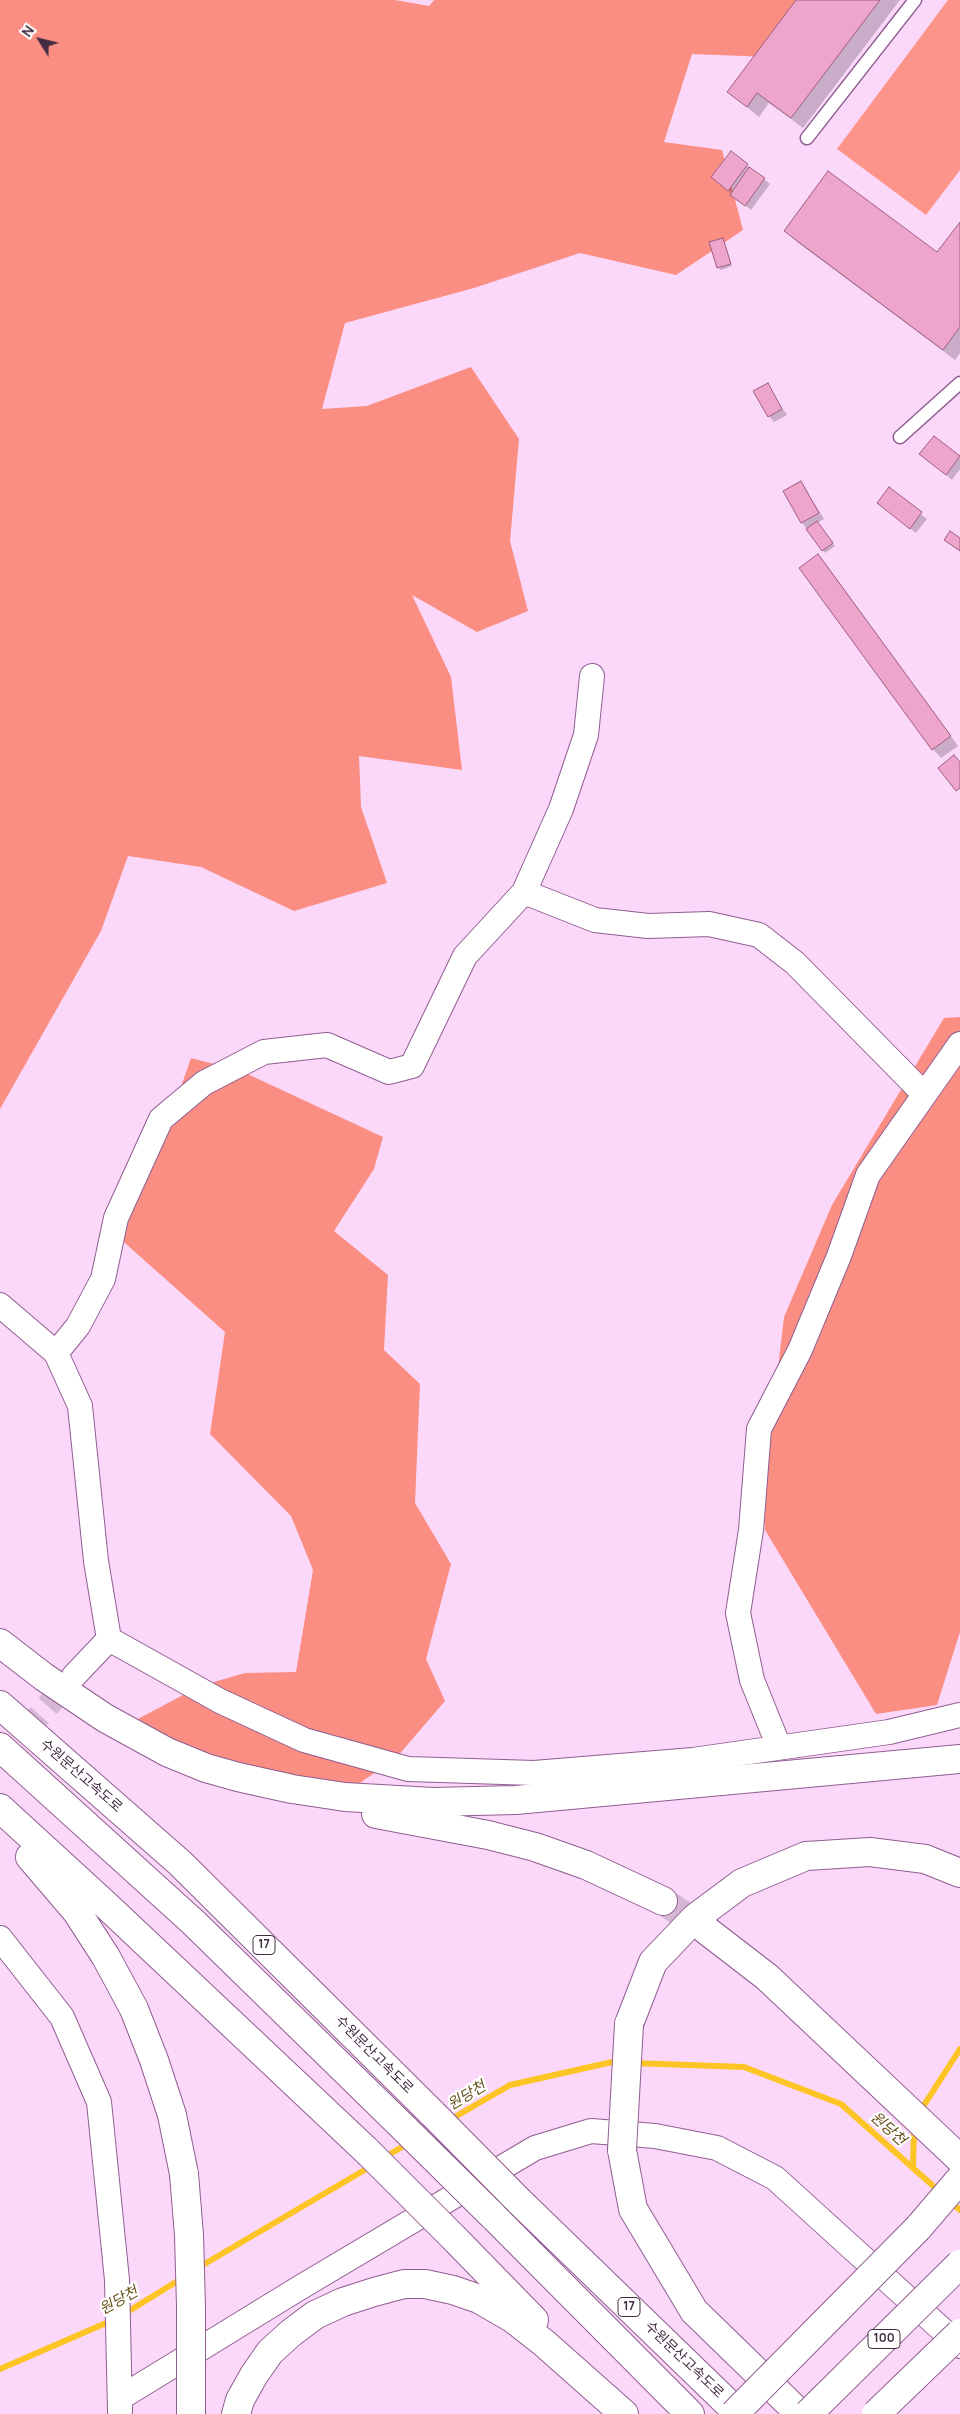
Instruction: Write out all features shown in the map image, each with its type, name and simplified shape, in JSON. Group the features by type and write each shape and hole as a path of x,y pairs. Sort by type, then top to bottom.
{"highway":[{"path":"0,1643 44,1677 105,1718 167,1752 235,1782 278,1795 334,1808 488,1834 535,1847 586,1865 663,1901"},
{"name":"수원문산고속도로","path":"0,1705 180,1863 519,2200 739,2414"},
{"name":"17","path":"0,1747 186,1916 494,2216 690,2414"},
{"path":"206,1768 292,1790 345,1797 433,1802 526,1799 960,1759"},
{"path":"0,1808 368,2152 625,2414"},
{"path":"0,1825 56,1885 77,1912 106,1957 134,2009 154,2060 172,2115 184,2174 191,2297 191,2414"},
{"path":"800,2414 694,2311 633,2209 622,2150 629,2024 653,1962 694,1918 742,1883 806,1856 870,1852 925,1858 960,1873"},
{"path":"706,1930 767,1977 960,2159"},
{"path":"734,2414 918,2228 960,2179"},
{"path":"918,2228 960,2193"},
{"name":"100","path":"808,2414 960,2264"},
{"path":"236,2414 254,2375 270,2352 291,2332 315,2315 343,2302 382,2290 411,2284 425,2284 453,2290 479,2299 512,2318 544,2342 625,2414"},
{"path":"876,2414 960,2333"}],"street":[{"path":"56,1352 78,1326 103,1278 116,1218 161,1119 204,1083 264,1052 327,1044 389,1072 412,1066 465,956 524,892 560,809 586,735 592,676"},
{"path":"524,892 595,920 648,926 709,924 759,935 795,963 924,1094"},
{"path":"779,1748 752,1680 738,1613 751,1530 759,1429 800,1350 839,1256 868,1175 960,1044"},
{"path":"0,1305 56,1352 80,1406 96,1560 109,1639"},
{"path":"109,1639 220,1701 304,1740 408,1769 534,1773 693,1760 889,1732 960,1715"},
{"path":"74,1676 109,1639"},
{"path":"0,1938 62,2017 99,2102 117,2280 121,2373 120,2406"},
{"path":"120,2406 301,2287 536,2148 591,2131 655,2136 717,2148 776,2178 960,2346"}],"lane":[{"path":"807,138 915,0"},
{"path":"900,437 960,383"}],"shaded area":[{"path":"0,0 395,0 429,6 434,0 876,0 770,57 692,54 664,142 722,150 743,230 676,275 580,253 474,288 345,323 322,409 367,406 471,367 519,439 510,541 528,611 477,632 412,595 451,677 462,770 359,756 361,807 387,883 294,911 201,867 128,856 101,931 0,1109"},
{"path":"948,0 960,0 960,170 926,215 837,149"},
{"path":"960,1017 960,1632 937,1705 876,1714 765,1530 764,1486 784,1317 832,1205 944,1018"},
{"path":"191,1058 241,1071 383,1137 374,1169 334,1231 388,1275 384,1350 420,1384 415,1503 451,1564 426,1659 445,1701 397,1757 353,1788 273,1776 119,1729 200,1686 245,1673 296,1672 313,1570 291,1516 210,1434 225,1332 117,1236 159,1150"}],"building":[{"path":"796,0 880,0 791,118 757,93 747,107 727,92"},
{"path":"731,151 748,164 728,191 711,177"},
{"path":"749,167 765,178 745,206 730,195"},
{"path":"828,171 937,252 960,222 960,327 943,350 784,231"},
{"path":"723,238 731,264 717,268 709,242"},
{"path":"768,383 782,409 768,417 753,391"},
{"path":"934,436 960,456 946,475 919,454"},
{"path":"801,481 819,513 801,523 783,491"},
{"path":"889,487 922,512 910,529 877,503"},
{"path":"817,521 833,543 822,551 806,529"},
{"path":"950,531 960,538 960,551 944,540"},
{"path":"818,554 951,736 932,750 799,568"},
{"path":"954,755 960,762 960,788 956,791 938,768"}],"waterway":[{"path":"919,2113 960,2049"},
{"name":"원당천","path":"448,2121 510,2085 612,2062 621,2062"},
{"name":"원당천","path":"633,2063 744,2067 841,2104 940,2192"},
{"path":"913,2168 914,2127"},
{"name":"원당천","path":"383,2158 409,2143"},
{"name":"원당천","path":"196,2269 373,2165"},
{"name":"원당천","path":"950,2201 960,2210"},
{"name":"원당천","path":"124,2314 184,2277"},
{"name":"원당천","path":"0,2369 113,2320"}],"tunnel":[{"path":"0,1760 74,1676"},
{"path":"663,1901 706,1930"}]}
